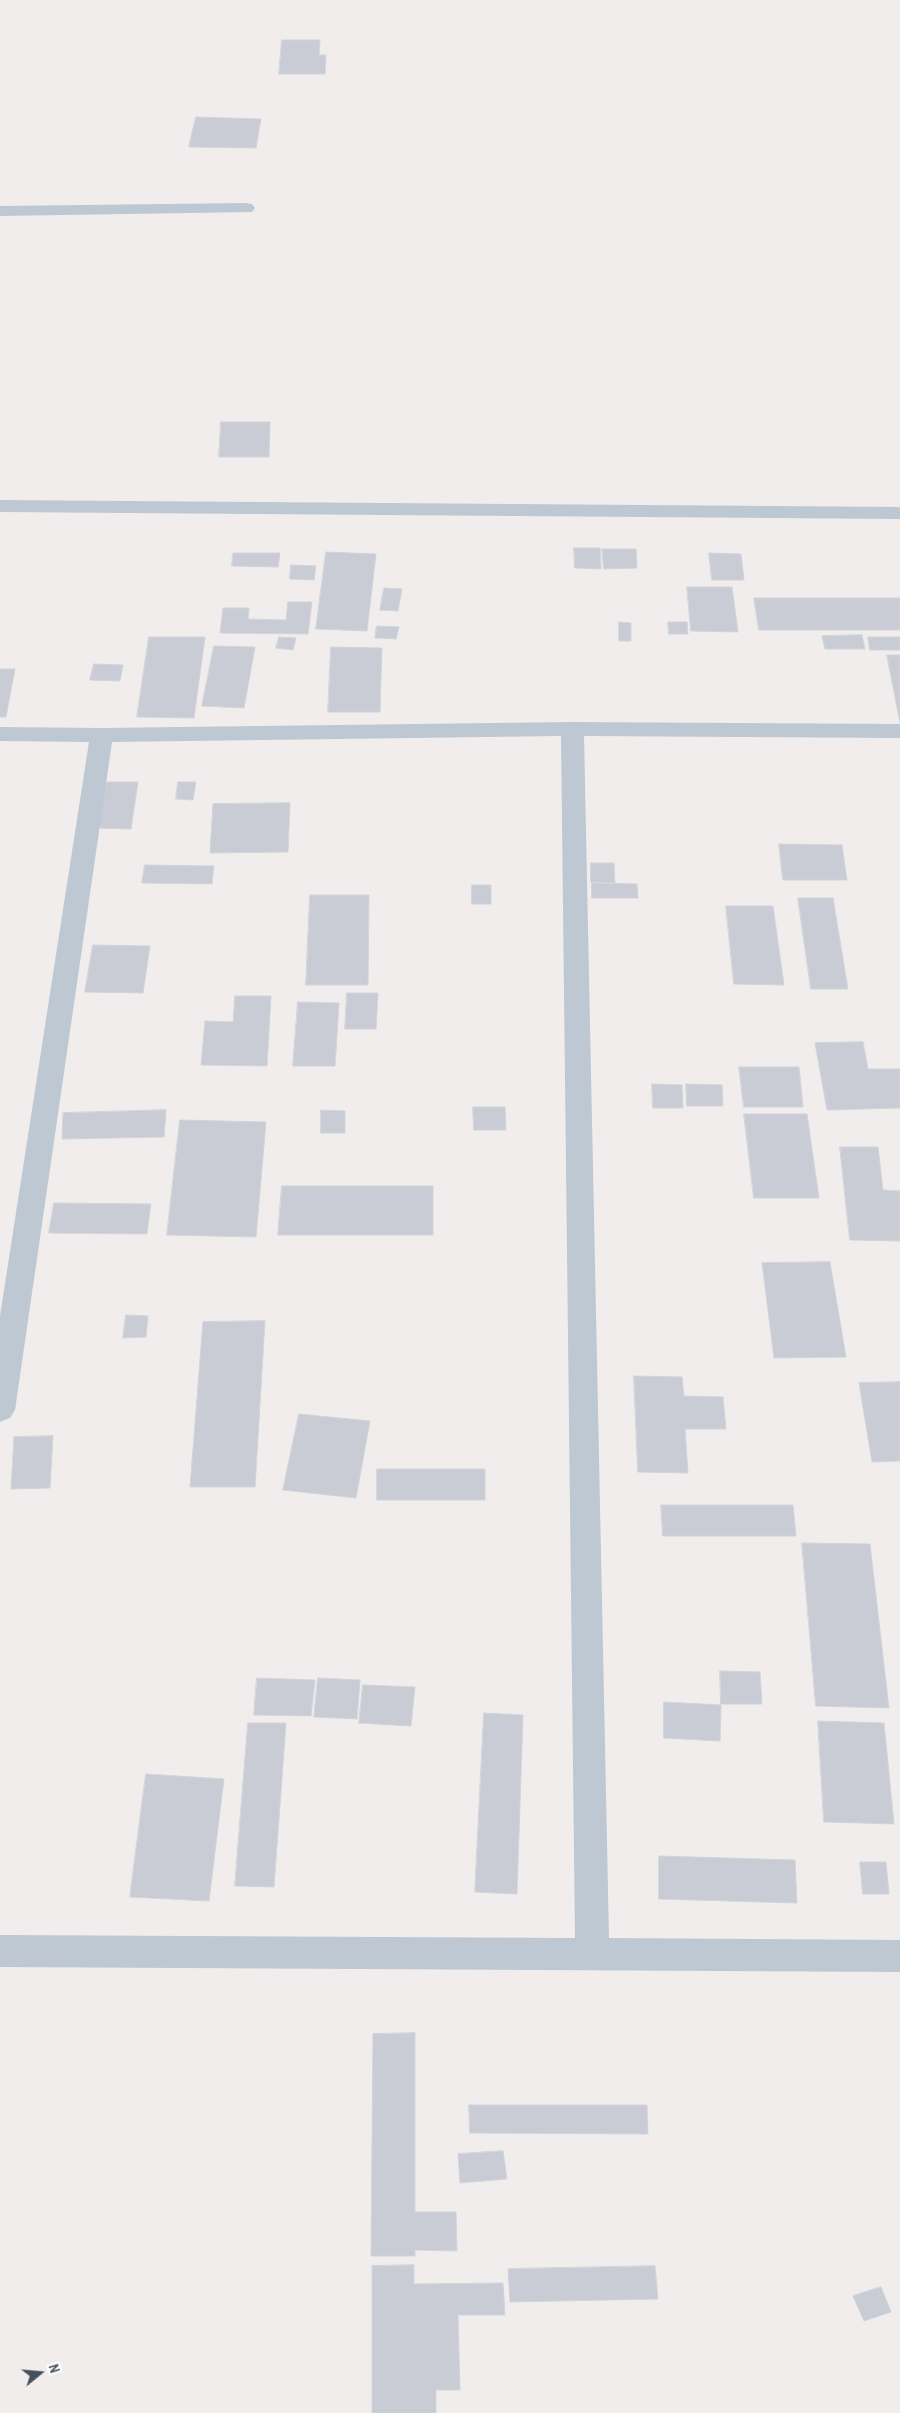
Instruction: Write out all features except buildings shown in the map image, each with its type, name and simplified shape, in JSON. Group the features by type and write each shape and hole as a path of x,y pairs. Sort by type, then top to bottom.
{"street":[{"path":"0,211 246,208"},
{"path":"0,506 900,513"},
{"path":"0,734 102,735 572,729 900,731"},
{"path":"572,729 592,1954"},
{"path":"0,1410 102,735"},
{"path":"0,1951 900,1956"}]}
